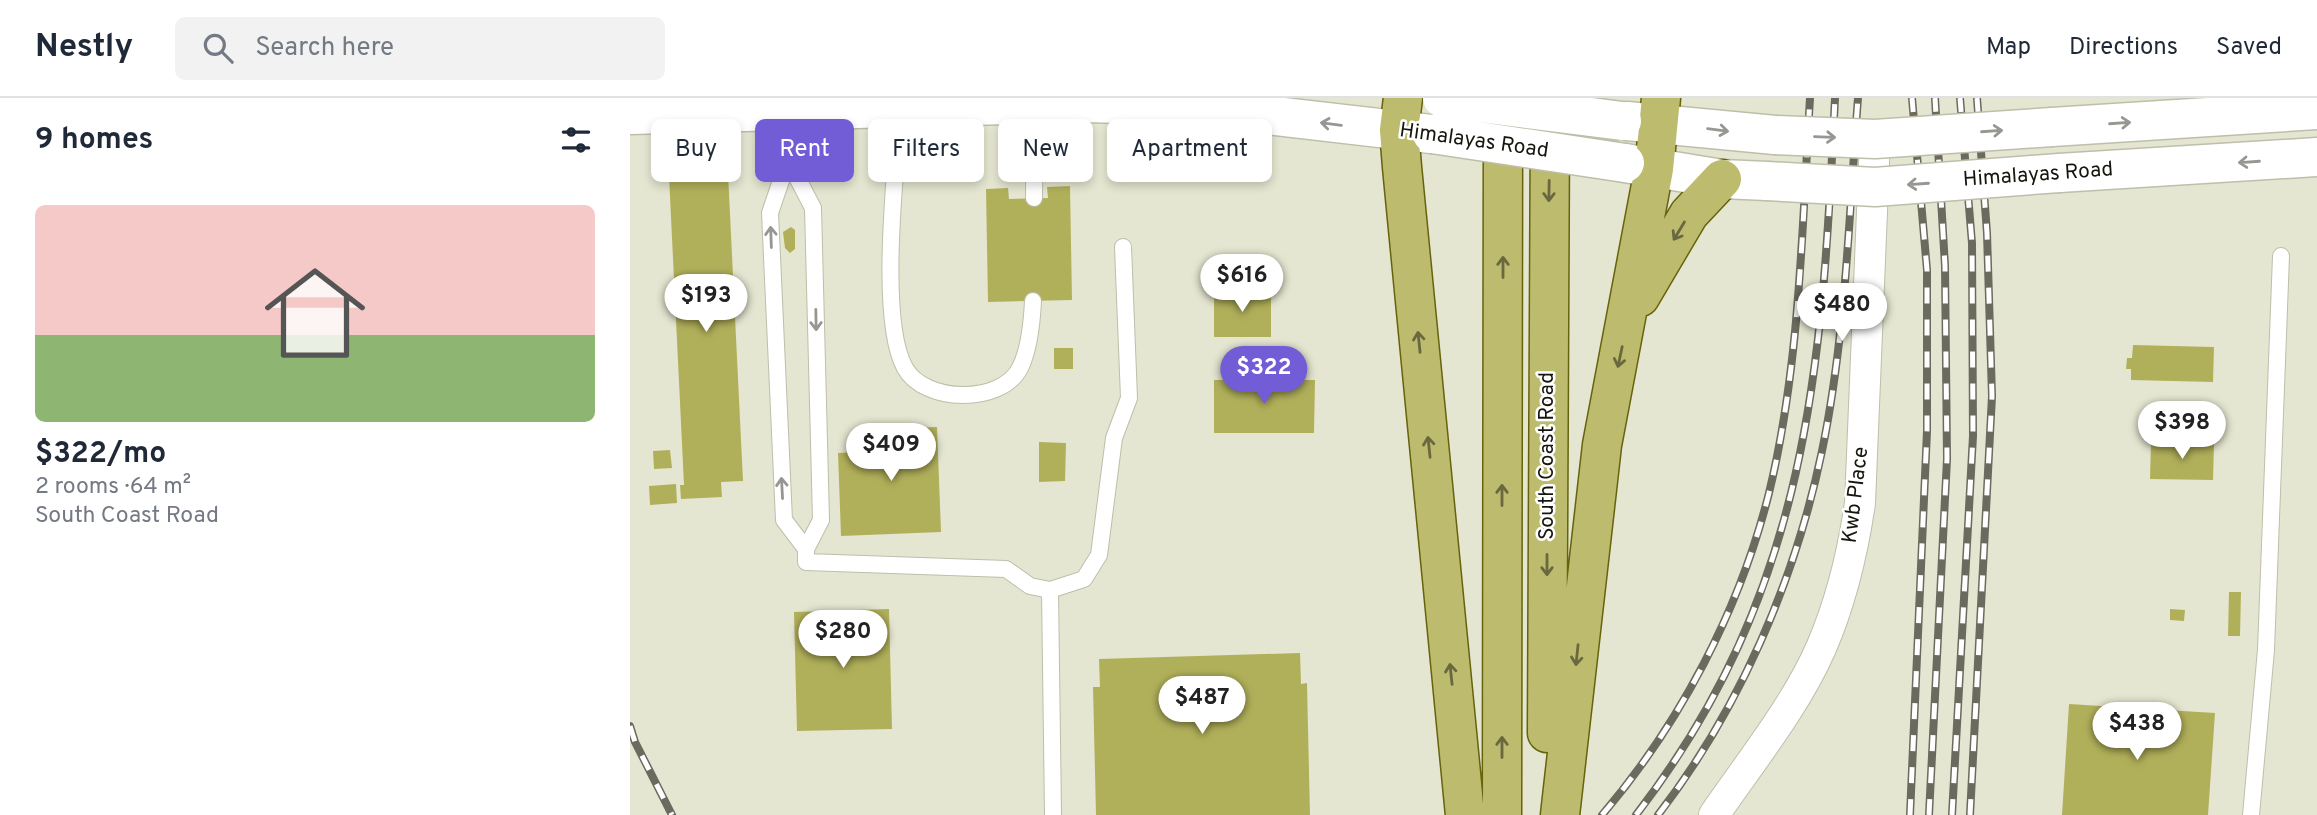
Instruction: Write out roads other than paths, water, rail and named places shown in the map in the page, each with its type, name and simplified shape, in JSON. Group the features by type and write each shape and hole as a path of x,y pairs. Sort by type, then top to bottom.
{"main road":[{"path":"1502,815 1503,98"},
{"name":"South Coast Road","path":"1546,815 1550,98"},
{"path":"1560,815 1602,445 1627,321 1639,166 1661,110"},
{"path":"1411,121 1465,815"},
{"path":"1627,321 1689,214 1722,179"}],"street":[{"name":"Himalayas Road","path":"1442,98 1622,121 1661,110 1774,135 1875,139 2317,110"},
{"name":"Himalayas Road","path":"630,115 1035,105 1188,106 1411,121 1639,166 1722,179 1875,187 2317,158"},
{"name":"Kwb Place","path":"1714,815 1792,700 1821,648 1841,593 1860,503 1875,139"}],"lane":[{"path":"1034,198 1035,105"},
{"path":"900,109 891,311 897,347 905,370 924,387 946,395 974,395 1005,384 1020,369 1032,321 1033,301"},
{"path":"784,111 785,119"},
{"path":"781,182 770,213 784,520 806,549"},
{"path":"799,182 813,208 821,520 806,549 806,562 1006,569 1030,586 1050,590 1084,579 1100,555 1114,438 1129,398 1123,247"},
{"path":"2251,815 2266,650 2281,256"},
{"path":"1050,590 1053,815"}],"railway":[{"path":"1602,815 1657,743 1704,663 1742,579 1757,536 1769,493 1787,396 1802,247 1810,98"},
{"path":"1636,815 1694,731 1738,646 1772,561 1796,474 1812,385 1823,293 1835,98"},
{"path":"1658,815 1687,775 1738,688 1780,596 1811,500 1836,363 1846,275 1858,98"},
{"path":"1910,815 1927,431 1927,270 1912,98"},
{"path":"1929,815 1947,459 1945,266 1935,98"},
{"path":"1952,815 1973,436 1972,243 1960,98"},
{"path":"1970,815 1992,396 1987,233 1977,98"},
{"path":"630,726 635,742 672,815"}]}
